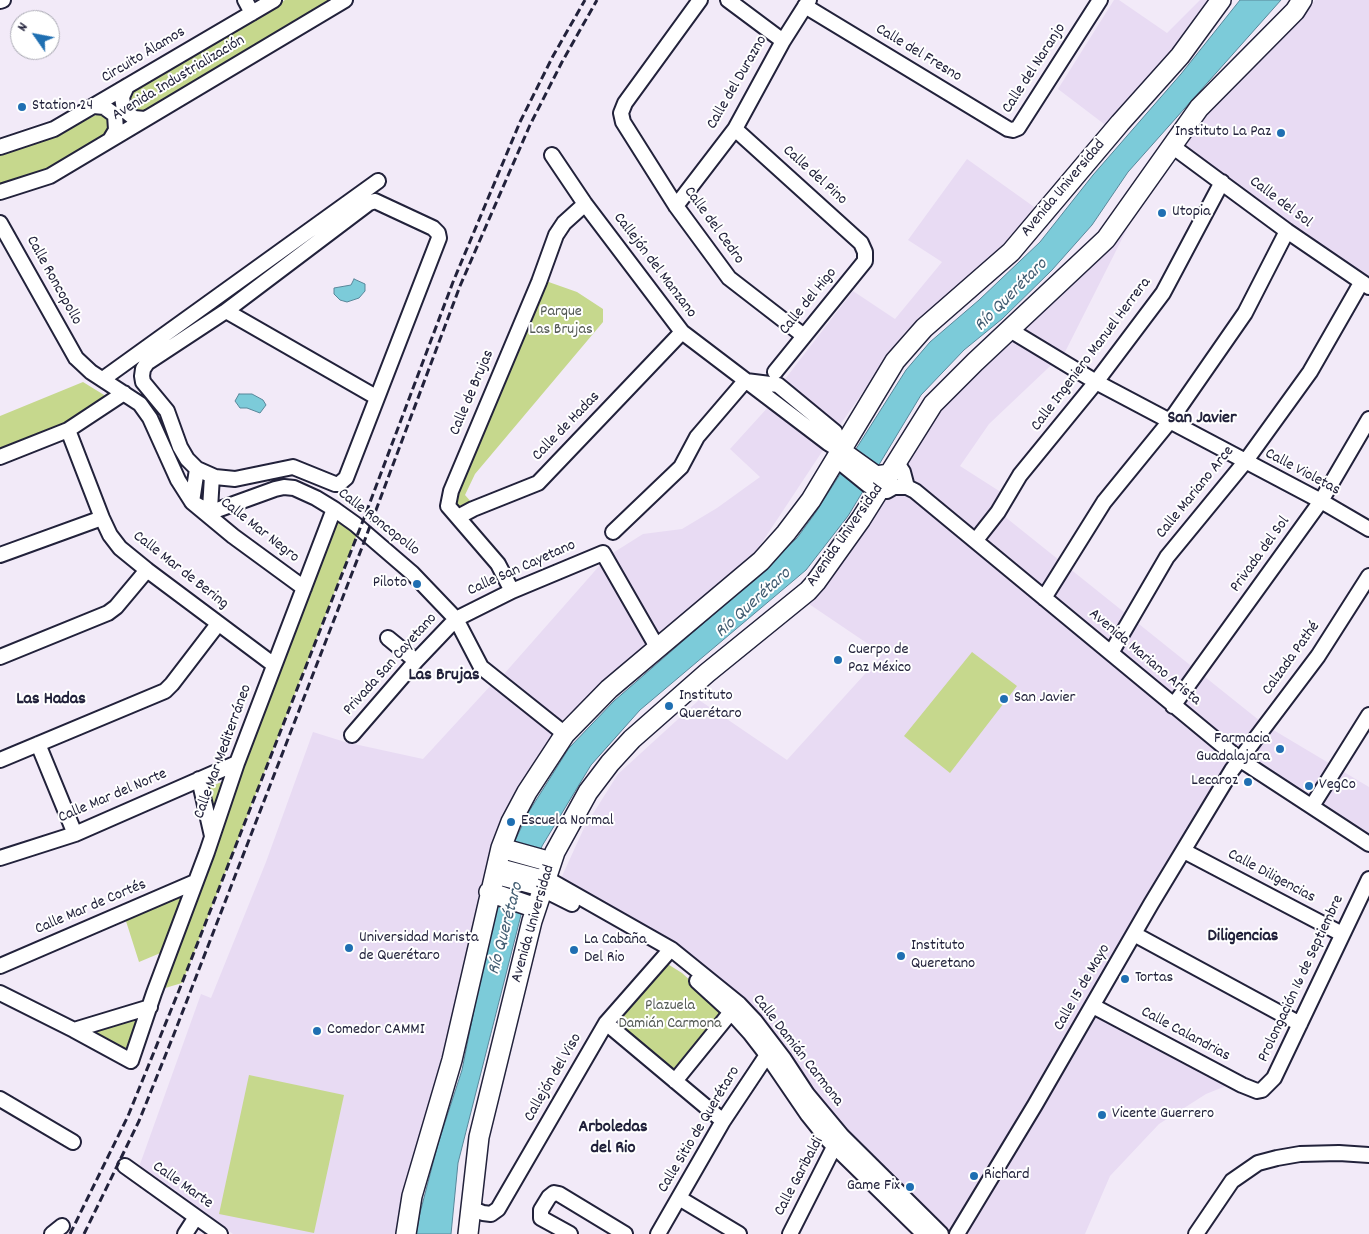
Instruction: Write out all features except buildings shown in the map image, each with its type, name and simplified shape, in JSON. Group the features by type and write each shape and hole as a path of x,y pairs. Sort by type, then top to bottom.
{"main road":[{"name":"Avenida Universidad","path":"406,1234 412,1196 452,1060 511,822 527,792 565,734 609,689 761,561 786,533 842,461 895,361 924,328 1011,252 1120,123 1180,56 1221,0"},
{"name":"Avenida Universidad","path":"468,1234 479,1137 531,907 542,875 588,792 610,763 632,739 808,591 861,519 882,478 933,404 1106,239 1199,108 1294,11 1302,0"},
{"path":"842,461 882,478"},
{"path":"499,872 542,875"},
{"path":"499,872 531,907"}],"street":[{"path":"245,0 252,13"},
{"name":"Circuito Álamos","path":"0,146 54,129 274,0"},
{"name":"Avenida Industrialización","path":"0,192 50,176 345,0"},
{"name":"Calle del Cedro","path":"700,0 625,103 621,113 623,122 676,206 729,278 804,336"},
{"path":"728,0 783,41"},
{"name":"Calle del Naranjo","path":"1013,130 1018,128 1100,0"},
{"name":"Calle del Durazno","path":"676,206 735,129 783,41 807,3"},
{"name":"Calle del Fresno","path":"807,3 1013,130"},
{"path":"127,86 122,97 124,110 134,118 145,119"},
{"path":"94,106 104,107 115,116 116,130 110,140"},
{"name":"Calle del Pino","path":"735,129 861,243 865,252"},
{"name":"Calle del Sol","path":"1172,146 1287,231 1365,285"},
{"name":"Callejón del Manzano","path":"552,155 585,204 682,332 828,443 842,461"},
{"path":"104,380 378,181"},
{"name":"Calle Ingeniero Manuel Herrera","path":"976,540 998,512 1020,475 1096,382 1163,293 1222,182"},
{"path":"375,201 433,228 438,233 439,238 376,398 346,478 339,484 293,467 234,479 212,476 197,469 187,459 180,447 166,411 143,382 142,376 143,370 153,358 226,311 369,203 375,201"},
{"name":"Calle de Brujas","path":"512,591 498,564 448,506 451,491 539,282 556,235 564,223 585,204"},
{"name":"Calle Roncopollo","path":"0,223 76,358 91,372 140,404 150,418 178,480 192,502"},
{"path":"1044,598 1104,502 1170,421 1244,313 1287,231"},
{"name":"Calle del Higo","path":"775,372 865,261 865,252"},
{"name":"Calle Mariano Arce","path":"1111,653 1167,556 1245,462 1310,372 1365,285"},
{"path":"226,311 376,398"},
{"name":"Calle Violetas","path":"1010,330 1096,382 1321,501 1369,529"},
{"name":"Calle de Hadas","path":"458,517 538,482 682,332"},
{"path":"613,532 681,467 696,437 745,381"},
{"path":"0,457 68,430 124,393"},
{"name":"Privada del Sol","path":"1173,706 1321,501 1369,419"},
{"name":"Calle Mar de Bering","path":"68,430 102,518 110,535 120,548 274,665"},
{"path":"197,469 192,502 210,509 212,476"},
{"path":"903,472 907,487 894,487 887,491 882,478 903,472"},
{"name":"Calle Roncopollo","path":"210,509 226,508 275,488 284,487 294,488 334,509 355,524 412,573 456,619 481,667 565,734"},
{"name":"Avenida Mariano Arista","path":"907,487 976,540 1173,706 1239,759 1369,844"},
{"name":"Calle Mar Negro","path":"192,502 304,588"},
{"name":"Calle Mar Mediterráneo","path":"0,993 131,1061 237,763 334,509"},
{"path":"0,554 102,518"},
{"name":"Calle San Cayetano","path":"456,619 512,591 603,552 657,647"},
{"path":"0,657 108,613 116,607 147,570"},
{"name":"Calzada Pathé","path":"1239,759 1318,656 1369,576"},
{"name":"Privada San Cayetano","path":"352,735 416,661 456,619"},
{"path":"0,760 165,691 218,624"},
{"path":"388,638 416,661"},
{"path":"1312,806 1369,715"},
{"path":"38,744 76,834"},
{"name":"Calle 15 de Mayo","path":"957,1234 1036,1105 1134,934 1239,759"},
{"name":"Calle Mar del Norte","path":"0,858 76,834 237,763"},
{"path":"199,779 212,837"},
{"name":"Calle Diligencias","path":"1184,851 1342,934"},
{"name":"Calle Damián Carmona","path":"499,872 542,875 668,953 739,1004 770,1051"},
{"name":"Prolongación 16 de Septiembre","path":"1262,1090 1274,1078 1369,878"},
{"name":"Calle Mar de Cortés","path":"0,966 196,882"},
{"path":"1134,934 1300,1024"},
{"name":"Calle Damián Carmona","path":"668,953 770,1051 807,1094 839,1141 924,1234"},
{"name":"Callejón del Viso","path":"470,1208 490,1214 498,1209 606,1023 668,953"},
{"name":"Calle Calandrias","path":"1093,1006 1242,1085 1257,1091 1262,1090"},
{"path":"74,1030 150,1007"},
{"path":"674,1080 731,1012"},
{"path":"606,1023 723,1121"},
{"name":"Calle Sitio de Querétaro","path":"658,1234 683,1200 723,1121 770,1051"},
{"path":"0,1099 73,1142"},
{"name":"Calle Damián Carmona","path":"839,1141 941,1234"},
{"name":"Calle Garibaldi","path":"790,1234 839,1141"},
{"path":"1196,1234 1232,1181 1258,1163 1300,1154 1339,1153 1369,1155"},
{"name":"Calle Marte","path":"125,1166 220,1234"},
{"path":"570,1234 541,1218 541,1210 549,1197 554,1193 559,1194 625,1234"},
{"path":"683,1200 722,1230 739,1234"},
{"path":"185,1234 196,1217"}],"shaded area":[{"path":"1114,0 1119,0 1167,33 1200,0 1216,0 1108,127 1058,89"},
{"name":"Instituto La Paz","path":"1315,0 1369,0 1369,287 1181,152 1207,115 1302,17"},
{"path":"967,159 1037,209 974,275 905,332 835,432 757,550 561,721 504,674 608,556 643,534 682,529 717,508 760,477 730,449 770,405 782,383 853,291 895,319 942,262 908,240"},
{"path":"1129,225 1065,352 989,424 960,466 1007,496 999,512 1265,725 1369,787 1369,844 1240,759 1093,1006 1236,1082 1206,1094 1159,1124 1110,1176 1085,1234 941,1234 690,964 558,885 584,828 618,774 699,700 787,760 883,654 809,604 824,589 870,525 941,410 982,369 1114,246"},
{"name":"Universidad Marista de Querétaro","path":"493,683 553,732 517,790 493,845 478,902 443,1062 407,1177 397,1234 233,1234 139,1167 201,994 211,998 266,862 313,732 345,742 423,759"}],"green space":[{"path":"285,0 332,0 139,116 127,108 130,93"},
{"path":"104,111 112,117 111,132 47,170 0,185 0,153 56,135"},
{"name":"Parque Las Brujas","path":"543,280 577,292 603,309 603,322 475,474 465,495 480,512 453,510 455,492"},
{"path":"83,382 109,398 67,426 0,453 0,416"},
{"path":"334,509 357,534 182,983 155,991 170,949 139,962 125,918 192,891"},
{"path":"972,652 1017,686 950,773 904,736"},
{"path":"229,779 209,840 194,793"},
{"name":"Plazuela Damián Carmona","path":"666,963 682,973 725,1012 674,1074 612,1023"},
{"path":"149,1008 131,1059 77,1029"},
{"path":"249,1075 344,1095 314,1233 219,1214"}],"water":[{"name":"Río Querétaro","path":"1240,0 1281,0 1128,172 1092,225 1052,270 1002,319 964,350 921,395 848,516 806,570 640,710 591,765 542,846 522,911 458,1163 451,1234 416,1234 438,1144 462,1070 495,905 514,843 528,813 569,748 614,701 744,588 797,538 816,512 906,370 930,342 979,300 1040,242 1093,175 1181,74"},
{"path":"354,279 365,284 365,291 359,298 347,302 340,300 334,294 334,288 351,285"},
{"path":"239,394 252,394 263,400 266,405 260,413 247,408 240,408 235,401"}],"railway":[{"path":"70,1234 128,1116 182,983 366,513 453,282 520,122 553,56 585,0"},
{"path":"84,1234 139,1121 174,1034 361,550 460,286 530,125 562,62 597,0"}],"place":[{"name":"Station 24","path":"22,107"},
{"name":"Instituto La Paz","path":"1281,133"},
{"name":"Utopia","path":"1162,213"},
{"name":"Piloto","path":"417,584"},
{"name":"Cuerpo de Paz México","path":"838,660"},
{"name":"San Javier","path":"1004,699"},
{"name":"Instituto Querétaro","path":"669,706"},
{"name":"Farmacia Guadalajara","path":"1280,749"},
{"name":"Lecaroz","path":"1248,782"},
{"name":"VegCo","path":"1309,786"},
{"name":"Escuela Normal","path":"511,822"},
{"name":"Universidad Marista de Querétaro","path":"349,948"},
{"name":"La Cabaña Del Rio","path":"574,950"},
{"name":"Instituto Queretano","path":"901,956"},
{"name":"Tortas","path":"1125,979"},
{"name":"Comedor CAMMI","path":"317,1031"},
{"name":"Vicente Guerrero","path":"1102,1115"},
{"name":"Richard","path":"974,1176"},
{"name":"Game Fix","path":"910,1187"}],"district":[{"name":"San Javier","path":"1202,420"},
{"name":"Las Brujas","path":"444,677"},
{"name":"Las Hadas","path":"51,701"},
{"name":"Diligencias","path":"1243,938"},
{"name":"Arboledas del Rio","path":"613,1139"}]}
